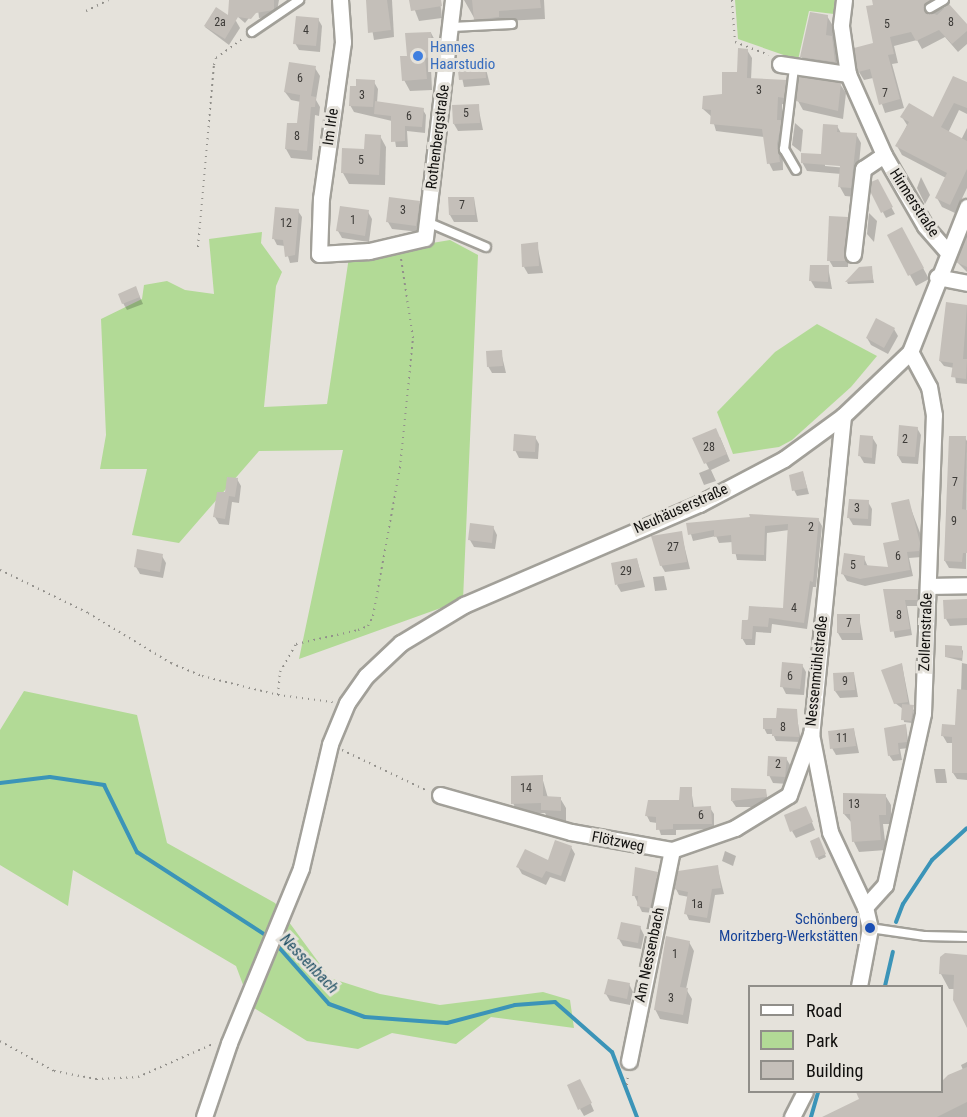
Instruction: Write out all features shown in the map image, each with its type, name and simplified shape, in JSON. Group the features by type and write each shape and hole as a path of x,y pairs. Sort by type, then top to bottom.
{"street":[{"name":"Im Irle","path":"340,0 343,42 321,198 319,254 369,251 398,244"},
{"name":"Rothenbergstraße","path":"398,244 425,238 452,27 453,0"},
{"name":"Hirmerstraße","path":"844,0 841,26 849,74 884,155 925,226 946,251"},
{"path":"787,66 849,74"},
{"name":"Hirmerstraße","path":"853,254 862,169 884,155"},
{"name":"Neuhäuserstraße","path":"204,1117 229,1043 282,919 301,868 330,744 347,703 366,676 401,643 464,605 699,504 784,459 843,416 910,352 946,251 967,207"},
{"path":"937,277 967,283"},
{"name":"Zollernstraße","path":"865,907 885,885 923,713 934,415 929,387 910,352"},
{"name":"Nessenmühlstraße","path":"843,416 811,734 830,832 876,929 860,985"},
{"path":"928,586 967,585"},
{"path":"789,795 811,734"},
{"name":"Flötzweg","path":"440,795 571,832 672,850 735,828 789,795 820,780"},
{"name":"Am Nessenbach","path":"629,1061 672,850"},
{"path":"792,1117 804,1093"}],"lane":[{"path":"252,32 299,0"},
{"path":"930,8 944,0"},
{"path":"452,27 512,24"},
{"path":"787,66 784,149 796,170"},
{"path":"427,222 486,247"},
{"path":"876,929 916,935 967,937"}],"path":[{"path":"86,11 109,0"},
{"path":"732,0 735,42 775,57 787,66"},
{"path":"198,247 214,65 216,58 252,32"},
{"path":"278,695 280,672 296,644 339,631 358,630 368,626 373,616 400,468 413,338 398,244"},
{"path":"0,570 130,635 171,663 202,676 278,695 347,703"},
{"path":"330,744 398,780 440,795"},
{"path":"0,1041 54,1071 96,1079 138,1077 211,1043 229,1043"}],"green space":[{"path":"735,0 835,0 834,14 809,11 798,60 738,39"},
{"path":"262,232 261,243 282,272 276,286 264,407 327,404 349,257 450,240 478,255 463,600 299,659 343,450 259,451 179,543 132,535 147,469 100,469 106,435 101,319 142,299 144,285 167,281 185,290 214,294 209,239"},
{"path":"817,324 877,356 851,387 792,440 779,447 733,454 717,412 775,352"},
{"path":"24,691 137,715 167,843 275,903 330,978 380,994 440,1005 543,992 570,1000 574,1028 491,1017 456,1044 392,1033 358,1049 307,1041 251,1006 236,966 73,870 68,906 0,865 0,730"}],"building":[{"path":"229,0 274,0 274,10 256,13 251,19 238,17 225,39 204,26 216,7 228,15"},
{"path":"366,0 387,0 391,30 368,33"},
{"path":"409,0 441,0 442,6 411,11"},
{"path":"472,0 540,0 541,8 499,11 499,17 474,20"},
{"path":"872,0 930,0 925,10 937,15 949,4 967,24 967,31 952,44 939,30 916,41 911,32 890,37 894,54 888,55 900,99 879,105 870,69 858,72 854,48 873,43 866,6 873,5"},
{"path":"810,12 828,15 826,35 832,36 835,62 800,57"},
{"path":"296,16 319,18 316,46 293,44"},
{"name":"Hannes Haarstudio","path":"431,32 433,57 425,58 427,79 402,81 400,56 407,56 405,33"},
{"path":"738,48 748,49 747,78 787,80 784,98 778,97 777,120 782,120 777,144 780,162 767,164 762,129 710,124 711,110 702,109 703,96 722,94 722,72 737,72"},
{"path":"485,59 486,78 459,80 457,62"},
{"path":"289,62 316,66 311,96 316,97 315,107 311,107 307,151 285,149 287,123 297,123 300,95 284,92"},
{"path":"953,76 967,82 967,108 954,103 941,127 967,141 967,169 950,205 935,198 947,173 895,146 909,122 900,117 909,103 933,117"},
{"path":"799,77 841,83 838,111 796,101"},
{"path":"356,79 375,80 373,107 349,106 350,86 356,86"},
{"path":"375,101 424,108 422,127 405,126 405,141 391,142 391,116 374,114"},
{"path":"479,104 480,123 453,124 452,105"},
{"path":"823,124 838,125 837,132 857,133 851,188 838,187 840,166 801,163 801,153 821,154"},
{"path":"365,134 381,135 379,175 341,173 342,148 364,149"},
{"path":"878,179 893,207 881,213 870,191 871,182"},
{"path":"389,197 420,201 416,226 386,222"},
{"path":"448,197 474,197 475,215 449,215"},
{"path":"340,206 369,210 365,236 336,231"},
{"path":"275,207 299,209 295,255 285,257 283,240 272,239"},
{"path":"829,216 848,217 845,261 827,261"},
{"path":"902,227 924,268 908,276 887,235"},
{"path":"967,234 967,267 956,262"},
{"path":"538,242 539,266 522,267 521,244"},
{"path":"810,265 829,265 828,282 809,281"},
{"path":"872,266 873,280 845,282 859,267"},
{"path":"136,286 140,297 122,304 118,294"},
{"path":"946,302 967,305 963,359 967,359 966,379 951,377 953,363 939,361"},
{"path":"876,318 895,328 884,348 866,338"},
{"path":"502,350 503,366 487,367 486,351"},
{"path":"899,425 918,427 915,457 897,456"},
{"path":"716,428 727,454 704,464 692,438"},
{"path":"514,434 536,436 535,452 513,451"},
{"path":"860,435 873,436 872,458 858,456"},
{"path":"949,436 966,436 962,509 967,510 967,553 963,553 962,562 944,561"},
{"path":"803,471 807,488 792,491 789,475"},
{"path":"227,477 238,478 235,497 229,496 225,519 213,517 217,492 225,492"},
{"path":"849,499 869,500 868,519 847,518"},
{"path":"909,499 920,543 919,551 907,552 910,570 860,579 841,574 844,553 865,556 864,565 888,567 883,543 899,540 891,503"},
{"path":"749,514 819,518 813,582 810,581 804,623 769,618 768,627 753,626 752,639 741,639 742,620 748,620 749,606 783,608 788,524 765,526 764,555 732,554 731,535 714,537 714,530 688,535 686,523 750,517"},
{"path":"470,523 494,526 492,543 468,540"},
{"path":"682,531 687,562 660,566 651,536"},
{"path":"137,549 163,554 160,572 134,567"},
{"path":"637,558 642,580 615,585 611,563"},
{"path":"883,589 918,589 917,600 905,600 910,629 890,632"},
{"path":"967,599 967,618 944,619 943,600"},
{"path":"837,614 860,614 860,633 837,633"},
{"path":"945,645 962,646 962,658 945,657"},
{"path":"782,662 803,664 800,689 780,687"},
{"path":"902,663 908,702 894,704 881,670"},
{"path":"854,672 855,690 834,691 833,673"},
{"path":"957,689 967,690 967,773 952,773 952,737 941,736 942,724 955,725"},
{"path":"902,704 914,705 911,721 901,720"},
{"path":"777,708 797,709 799,737 772,736 772,729 763,729 763,718 776,718"},
{"path":"906,724 907,742 898,743 899,754 888,756 884,728"},
{"path":"854,728 856,746 830,749 828,731"},
{"path":"768,756 787,757 785,777 767,776"},
{"path":"543,775 543,796 561,797 561,811 541,810 541,803 511,804 511,776"},
{"path":"680,787 692,787 692,807 711,806 712,824 673,824 673,829 656,830 656,817 645,816 648,800 679,800"},
{"path":"731,788 766,789 767,797 731,801"},
{"path":"843,793 886,794 886,815 879,815 881,840 852,842 850,814 843,814"},
{"path":"806,806 813,822 790,832 784,815"},
{"path":"819,837 826,854 816,858 810,841"},
{"path":"555,840 572,846 561,876 546,871 542,878 516,867 525,849 548,860"},
{"path":"718,865 721,888 712,889 707,918 684,914 688,892 674,889 678,871"},
{"path":"635,867 658,872 650,908 637,906 638,896 632,896"},
{"path":"621,922 641,926 638,943 617,939"},
{"path":"666,936 690,941 680,987 688,988 683,1015 654,1010"},
{"path":"945,953 967,955 967,1028 953,1000 954,975 939,974 940,957"},
{"path":"608,979 630,983 627,999 604,994"},
{"path":"967,1067 967,1102 937,1117 822,1117 859,1099 856,1093 943,1093 943,1080 948,1075"},
{"path":"580,1079 592,1103 578,1110 567,1085"}],"waterway":[{"name":"Nessenbach","path":"0,783 50,777 104,785 137,852 267,936"},
{"path":"896,922 903,904 932,860 967,828"},
{"name":"Nessenbach","path":"275,943 329,1004 365,1017 447,1023 515,1005 555,1002 612,1052 637,1117"},
{"path":"885,985 893,952"},
{"path":"811,1117 818,1093"}],"place":[{"name":"Hannes Haarstudio","path":"418,56"},
{"name":"Schönberg Moritzberg-Werkstätten","path":"870,928"}]}
